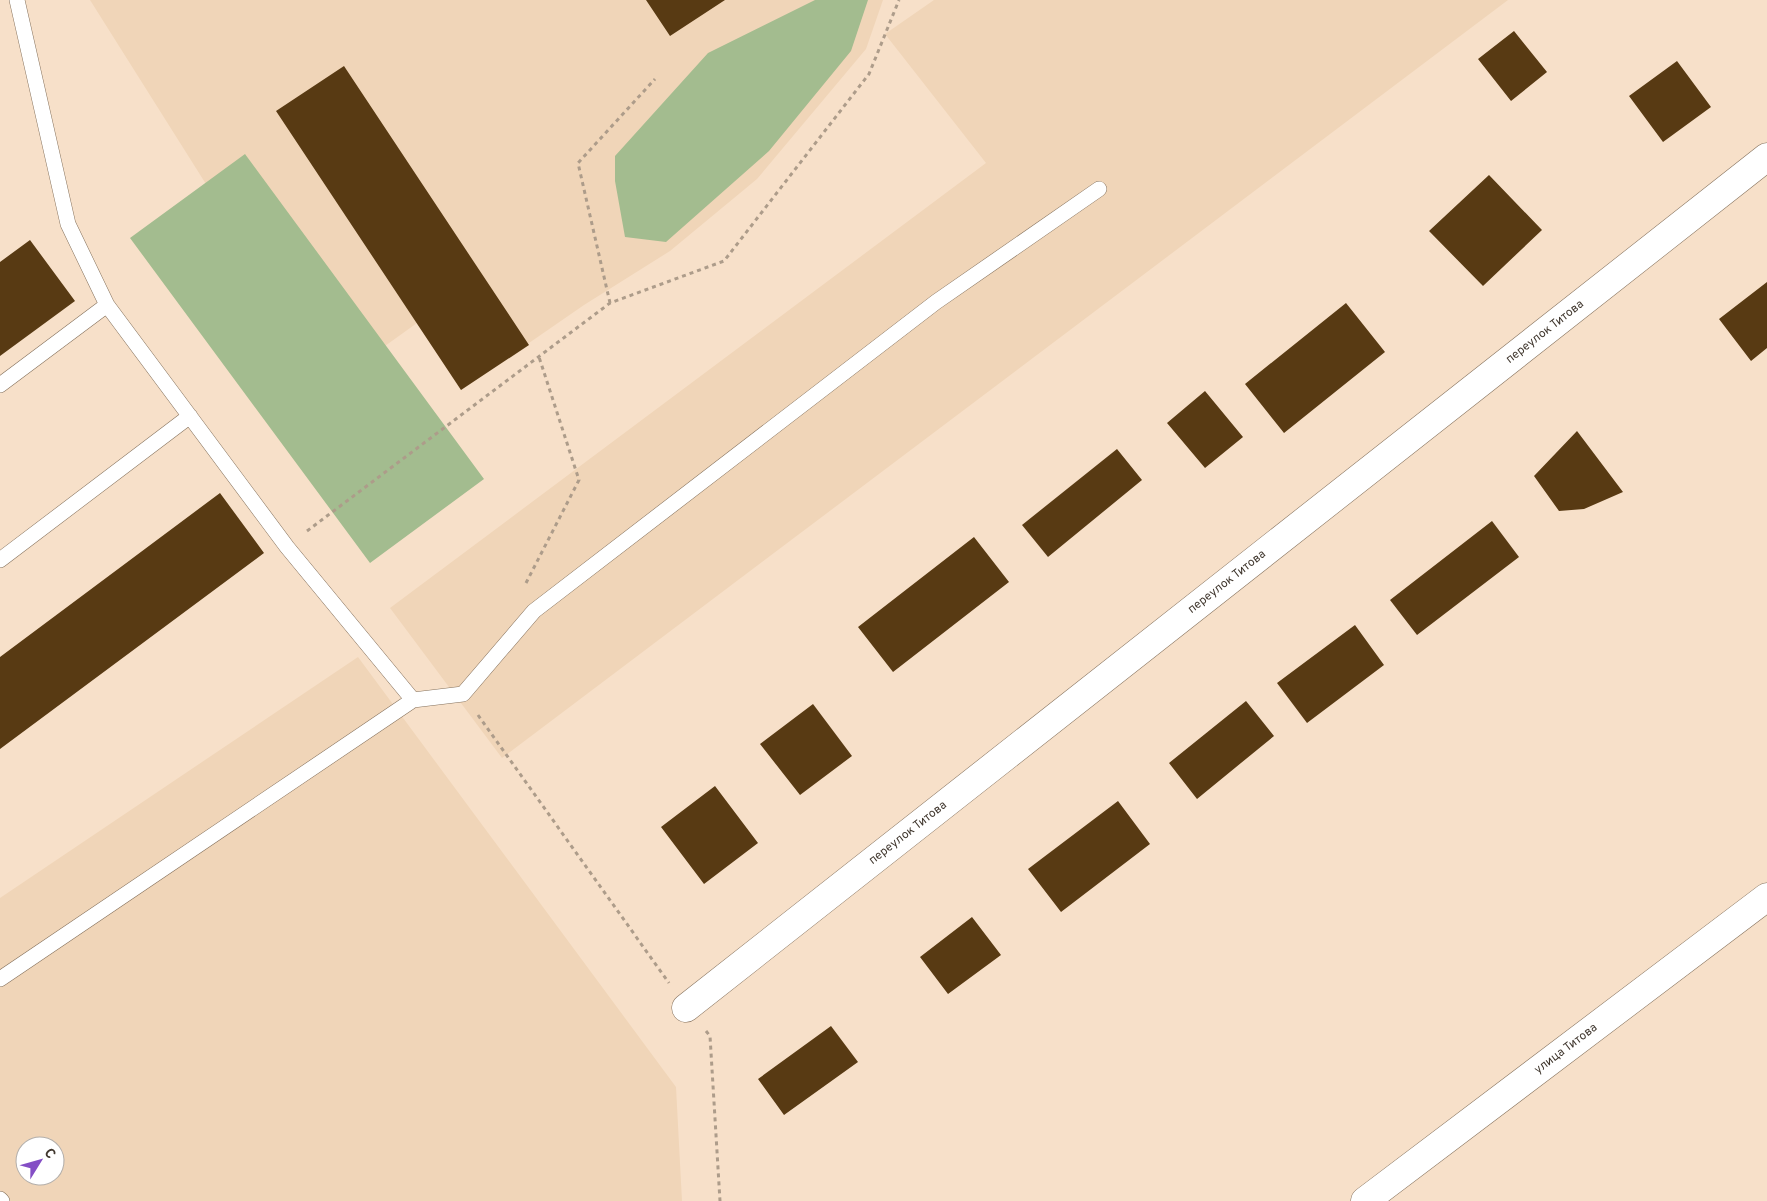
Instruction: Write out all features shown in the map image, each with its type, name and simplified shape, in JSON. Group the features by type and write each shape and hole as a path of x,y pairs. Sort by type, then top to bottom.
{"street":[{"name":"переулок Титова","path":"686,1008 1767,157"},
{"name":"улица Титова","path":"1365,1201 1767,897"}],"lane":[{"path":"17,0 68,224 107,305 287,547 413,700"},
{"path":"0,978 413,700 463,694 534,611 936,302 1099,189"},
{"path":"0,385 107,305"},
{"path":"0,560 190,416"}],"path":[{"path":"287,547 610,303 724,260 869,74 899,0"},
{"path":"610,303 578,163 655,79"},
{"path":"526,585 579,480 539,357"},
{"path":"463,694 686,1008 710,1036 720,1201"}],"shaded area":[{"path":"90,0 883,0 866,49 757,179 670,251 584,305 461,390 417,323 332,384"},
{"path":"934,0 1508,0 502,758 390,608 986,163 885,34"},
{"path":"358,657 676,1087 682,1201 0,1201 0,898"}],"green space":[{"path":"815,0 868,0 851,51 769,151 666,242 625,237 615,181 615,156 708,53"},
{"path":"245,154 484,479 370,563 130,238"}],"building":[{"path":"646,0 725,0 670,36"},
{"path":"1514,31 1547,72 1511,101 1478,59"},
{"path":"1677,61 1711,107 1663,142 1629,96"},
{"path":"344,66 529,345 461,390 276,111"},
{"path":"1489,175 1542,230 1483,286 1429,231"},
{"path":"30,240 75,301 0,356 0,262"},
{"path":"1767,282 1767,348 1751,361 1719,319"},
{"path":"1346,303 1385,352 1284,433 1245,384"},
{"path":"1205,391 1243,437 1205,468 1167,423"},
{"path":"1577,431 1623,492 1584,509 1559,511 1534,476"},
{"path":"1117,449 1142,480 1048,557 1022,525"},
{"path":"220,493 264,553 0,749 0,657"},
{"path":"1492,521 1519,557 1417,635 1390,600"},
{"path":"974,537 1009,582 893,672 858,627"},
{"path":"1355,625 1384,665 1307,723 1277,683"},
{"path":"1246,701 1274,736 1197,799 1169,763"},
{"path":"813,704 852,756 800,795 760,744"},
{"path":"715,786 758,843 704,884 661,827"},
{"path":"1118,801 1150,844 1061,912 1028,869"},
{"path":"972,917 1001,955 948,994 920,957"},
{"path":"831,1026 858,1062 784,1115 758,1079"}]}
